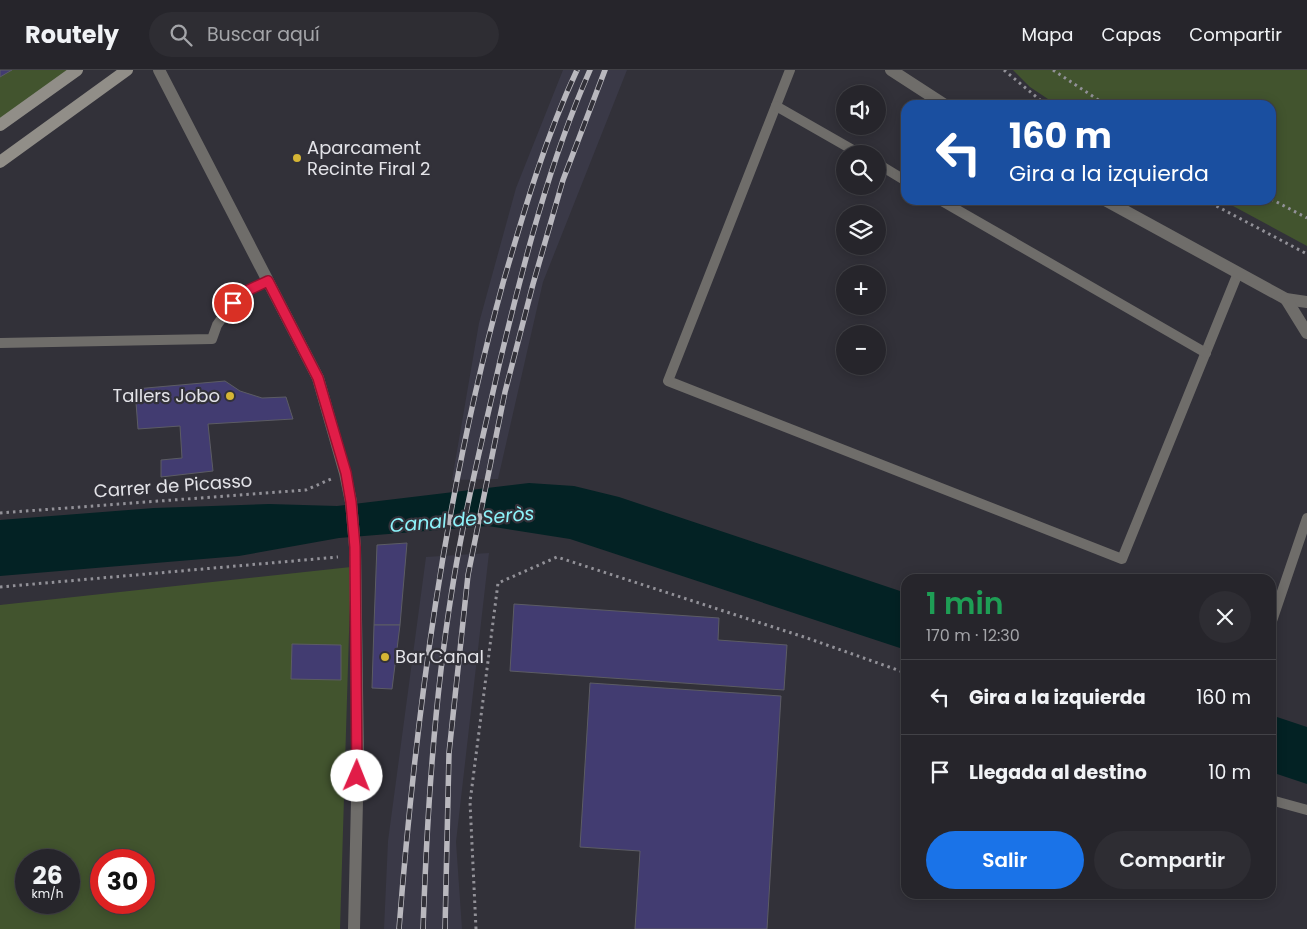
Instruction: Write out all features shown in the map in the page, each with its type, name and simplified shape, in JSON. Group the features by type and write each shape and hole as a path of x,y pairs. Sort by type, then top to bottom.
{"main road":[{"path":"0,126 77,70"},
{"path":"0,162 127,70"}],"street":[{"path":"159,70 318,378 346,473 351,502 355,552 358,758 354,929"},
{"path":"891,70 937,100"},
{"path":"1114,205 1286,299 1307,302"},
{"path":"1286,299 1307,333"}],"lane":[{"path":"790,70 668,381 1122,559 1238,273"},
{"path":"776,106 844,145"},
{"path":"886,169 901,178"},
{"path":"949,205 1206,353"},
{"path":"0,344 212,339 217,325 240,294 268,281"},
{"path":"1276,609 1307,518"},
{"path":"1276,801 1307,810"}],"path":[{"path":"1004,70 1040,100"},
{"path":"1053,70 1098,100"},
{"path":"1276,202 1307,218"},
{"path":"1215,205 1307,254"},
{"name":"Carrer de Picasso","path":"0,514 306,490 346,473"},
{"path":"0,587 355,552"},
{"path":"476,929 470,802 498,583 557,557 798,635 901,671"}],"shaded area":[{"path":"563,70 627,70 543,282 498,479 452,480 479,323 516,188"},
{"path":"489,553 456,842 462,929 384,929 388,841 426,557"}],"green space":[{"path":"0,70 77,70 0,123"},
{"path":"1013,70 1307,70 1307,246 1231,205 1276,205 1276,100 1050,100 1030,87"},
{"path":"351,567 340,929 0,929 0,605"}],"water":[{"name":"Canal de Seròs","path":"529,483 574,486 619,497 901,591 901,648 570,539 488,526 339,538 239,556 0,576 0,520 154,508 269,504 337,506"},
{"path":"1276,717 1307,727 1307,784 1276,774"}],"building":[{"path":"0,70 12,70 0,77"},
{"path":"225,381 240,391 262,398 286,397 293,419 208,424 213,471 161,477 161,460 182,458 180,426 138,429 135,389"},
{"path":"407,543 400,625 374,625 377,545"},
{"path":"514,604 719,618 718,640 787,645 784,690 510,671"},
{"name":"Bar Canal","path":"374,625 400,625 392,689 372,688"},
{"path":"292,644 341,645 341,680 291,679"},
{"path":"590,683 781,696 767,929 635,929 640,851 580,847"}],"railway":[{"path":"399,929 414,766 424,685 449,522 465,442 503,283 519,229 545,148 577,70"},
{"path":"423,929 429,802 440,674 462,532 500,361 528,250 562,141 590,70"},
{"path":"445,929 449,753 468,575 505,392 533,284 563,180 605,70"}],"place":[{"name":"Aparcament Recinte Firal 2","path":"297,158"},
{"name":"Tallers Jobo","path":"230,396"},
{"name":"Bar Canal","path":"385,657"}],"route":[{"path":"233,303 240,294 268,281 318,378 346,473 355,547 357,776"}]}
